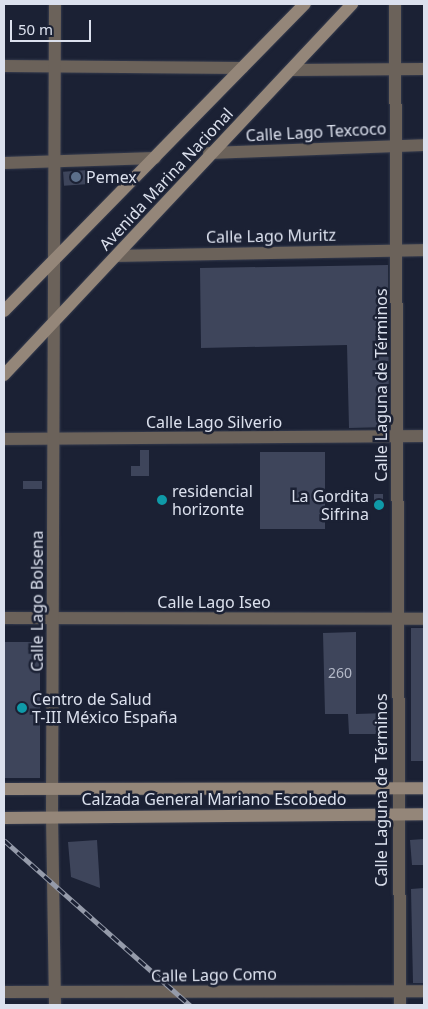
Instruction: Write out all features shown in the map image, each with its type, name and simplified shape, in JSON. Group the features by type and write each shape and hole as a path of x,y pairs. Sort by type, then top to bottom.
{"main road":[{"name":"Avenida Marina Nacional","path":"4,311 305,4"},
{"name":"Avenida Marina Nacional","path":"4,375 118,256 209,153 291,70 352,4"},
{"name":"Calzada General Mariano Escobedo","path":"4,789 424,788"},
{"name":"Calzada General Mariano Escobedo","path":"4,818 424,814"}],"street":[{"name":"Calle Lago Bolsena","path":"55,4 55,439 52,618 52,817 55,999"},
{"name":"Calle Laguna de Términos","path":"395,4 398,437 397,815 400,1005"},
{"path":"4,66 242,68"},
{"path":"291,70 424,69"},
{"name":"Calle Lago Texcoco","path":"209,153 424,145"},
{"path":"4,163 155,158"},
{"name":"Calle Lago Muritz","path":"118,256 424,250"},
{"name":"Calle Lago Silverio","path":"4,439 424,436"},
{"name":"Calle Lago Iseo","path":"4,618 424,619"},
{"name":"Calle Lago Como","path":"4,992 55,999 400,990 424,991"}],"building":[{"name":"Pemex","path":"88,170 89,184 64,186 63,172"},
{"path":"388,265 389,427 349,428 347,345 201,348 200,268"},
{"path":"140,450 149,450 149,476 131,476 131,466 140,466"},
{"path":"260,452 325,452 325,529 260,529"},
{"path":"23,481 42,481 42,489 23,489"},
{"name":"La Gordita Sifrina","path":"374,494 383,494 383,510 374,510"},
{"path":"411,628 424,628 424,761 411,761"},
{"path":"356,632 356,714 387,713 387,734 349,734 348,714 325,714 323,633"},
{"name":"Centro de Salud T-III México España","path":"4,642 40,642 40,778 4,778"},
{"path":"424,839 424,865 412,865 410,840"},
{"path":"97,840 100,888 71,877 68,842"},
{"path":"424,888 424,983 413,983 411,889"}],"railway":[{"path":"4,840 190,1005"}],"place":[{"name":"Pemex","path":"76,177"},
{"name":"residencial horizonte","path":"162,500"},
{"name":"La Gordita Sifrina","path":"379,505"},
{"name":"Centro de Salud T-III México España","path":"22,708"}]}
